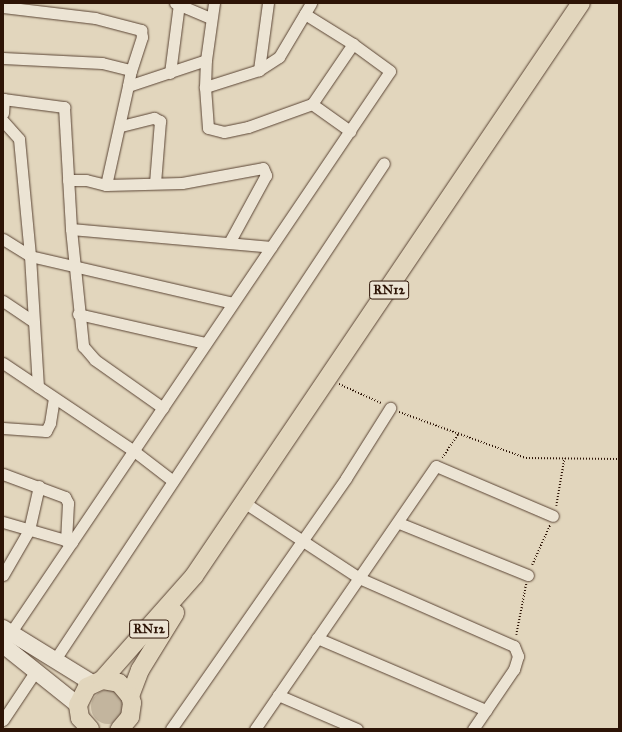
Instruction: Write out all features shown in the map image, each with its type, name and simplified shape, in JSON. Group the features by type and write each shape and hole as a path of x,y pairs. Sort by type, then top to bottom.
{"main road":[{"name":"RN12","path":"120,729 130,717 132,703 130,696 140,670 194,576 245,503 582,3"},
{"name":"RN12","path":"81,720 83,692 97,682 194,576"},
{"path":"5,637 97,682 118,684 130,696"},
{"path":"5,637 36,669 81,720"}],"street":[{"path":"214,3 206,60 205,87 207,126 216,132 248,127 312,104 353,44"},
{"path":"259,70 268,3"},
{"path":"205,87 259,70 279,57 311,3"},
{"path":"170,73 177,4 211,18"},
{"path":"3,7 95,18 138,28 142,37 131,70 121,126 106,185"},
{"path":"5,637 69,541 134,451 390,71 353,44 305,14"},
{"path":"3,58 102,63 131,70"},
{"path":"128,86 206,60"},
{"path":"3,113 4,99 64,107 71,229 81,341 88,354 163,408"},
{"path":"312,104 350,131"},
{"path":"121,126 154,118 160,121 155,183"},
{"path":"3,120 19,139 30,256 38,387"},
{"path":"54,661 384,163"},
{"path":"68,180 86,180 106,185 182,183 262,168 266,175 229,243"},
{"path":"71,229 271,247"},
{"path":"3,239 30,256 59,261 74,268 233,303"},
{"path":"3,301 33,321"},
{"path":"78,314 206,343"},
{"path":"3,363 134,451 173,481"},
{"path":"3,428 46,432 50,423 54,398"},
{"path":"171,729 346,478 390,408"},
{"path":"255,729 317,638 399,523 436,466 553,516"},
{"path":"3,474 60,493 67,500 69,541"},
{"path":"3,575 29,530 39,486"},
{"path":"245,503 359,578 514,646 518,656 514,668 473,729"},
{"path":"3,522 69,541"},
{"path":"399,523 528,575"},
{"path":"317,638 486,710"},
{"path":"3,720 36,669"},
{"path":"278,695 357,729"}],"path":[{"path":"328,379 390,408 526,458 619,459"},
{"path":"436,466 459,433"},
{"path":"514,646 528,575 553,516 564,459"}],"shaded area":[{"path":"108,690 120,695 125,707 120,719 108,724 96,719 91,707 96,695"}]}
